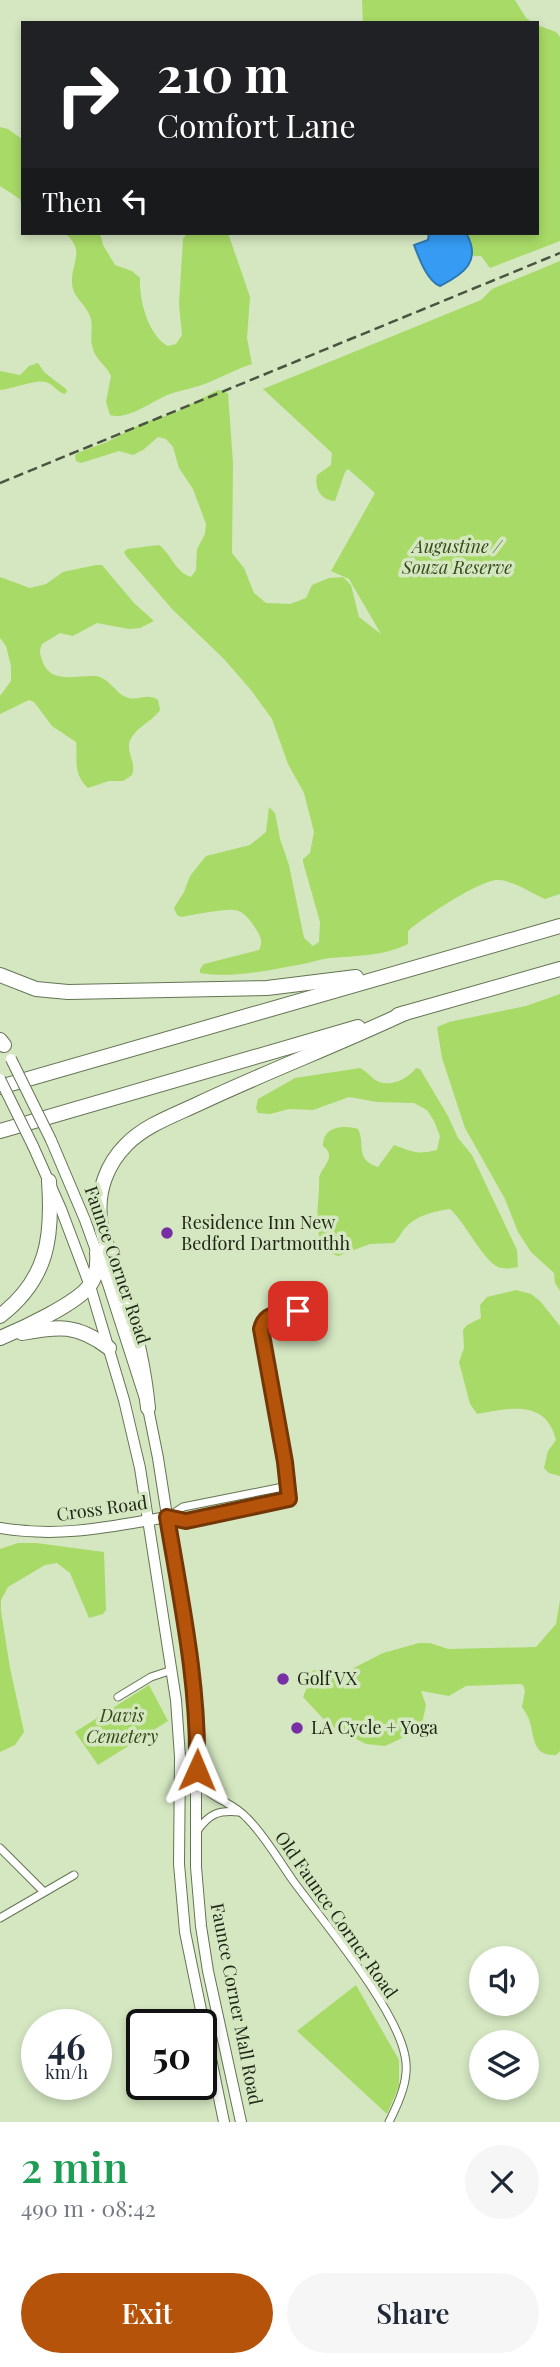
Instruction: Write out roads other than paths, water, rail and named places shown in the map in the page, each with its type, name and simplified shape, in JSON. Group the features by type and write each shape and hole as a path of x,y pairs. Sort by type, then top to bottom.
{"highway":[{"path":"0,1087 560,926"},
{"path":"4,1131 560,969"},
{"path":"0,975 36,989 68,992 267,988 406,970"},
{"path":"148,1408 136,1336 100,1219 102,1187 112,1162 125,1145 149,1128 267,1072 351,1039 405,1013"},
{"path":"0,1316 25,1292 42,1262 51,1223 49,1181"},
{"path":"1,1337 47,1315 81,1294 90,1286 96,1275 97,1253"},
{"path":"1,1337 49,1329 75,1330 91,1335 109,1348"}],"main road":[{"name":"Faunce Corner Road","path":"1,1040 51,1140 97,1253 148,1408 167,1517"},
{"name":"Faunce Corner Road","path":"0,1079 49,1181 90,1286 131,1429 149,1520"},
{"name":"Cross Road","path":"0,1528 54,1534 167,1517"},
{"name":"Faunce Corner Mall Road","path":"167,1517 196,1703 197,1882 203,1942 241,2122"},
{"name":"Faunce Corner Mall Road","path":"149,1520 172,1670 180,1756 179,1852 183,1912 191,1967 224,2122"}],"street":[{"path":"167,1517 186,1521 289,1499 261,1329 263,1321 272,1315 314,1309"},
{"path":"167,1517 183,1507 288,1486"},
{"path":"118,1697 157,1674 172,1670"},
{"name":"Old Faunce Corner Road","path":"197,1780 207,1793 240,1812 258,1832 371,1988 405,2054 406,2072 389,2122"},
{"path":"196,1832 213,1813 240,1812"},
{"path":"0,1848 43,1891"},
{"path":"0,1919 74,1874"}],"water":[{"path":"429,235 467,235 470,243 472,251 468,265 456,277 440,286 427,274 414,245 428,240"}],"railway":[{"path":"0,483 560,253"}],"place":[{"name":"Residence Inn New Bedford Dartmouthh","path":"167,1233"},
{"name":"Golf VX","path":"283,1679"},
{"name":"LA Cycle + Yoga","path":"297,1728"}],"park label":[{"name":"Augustine / Souza Reserve","path":"457,557"},
{"name":"Davis Cemetery","path":"122,1726"}]}
